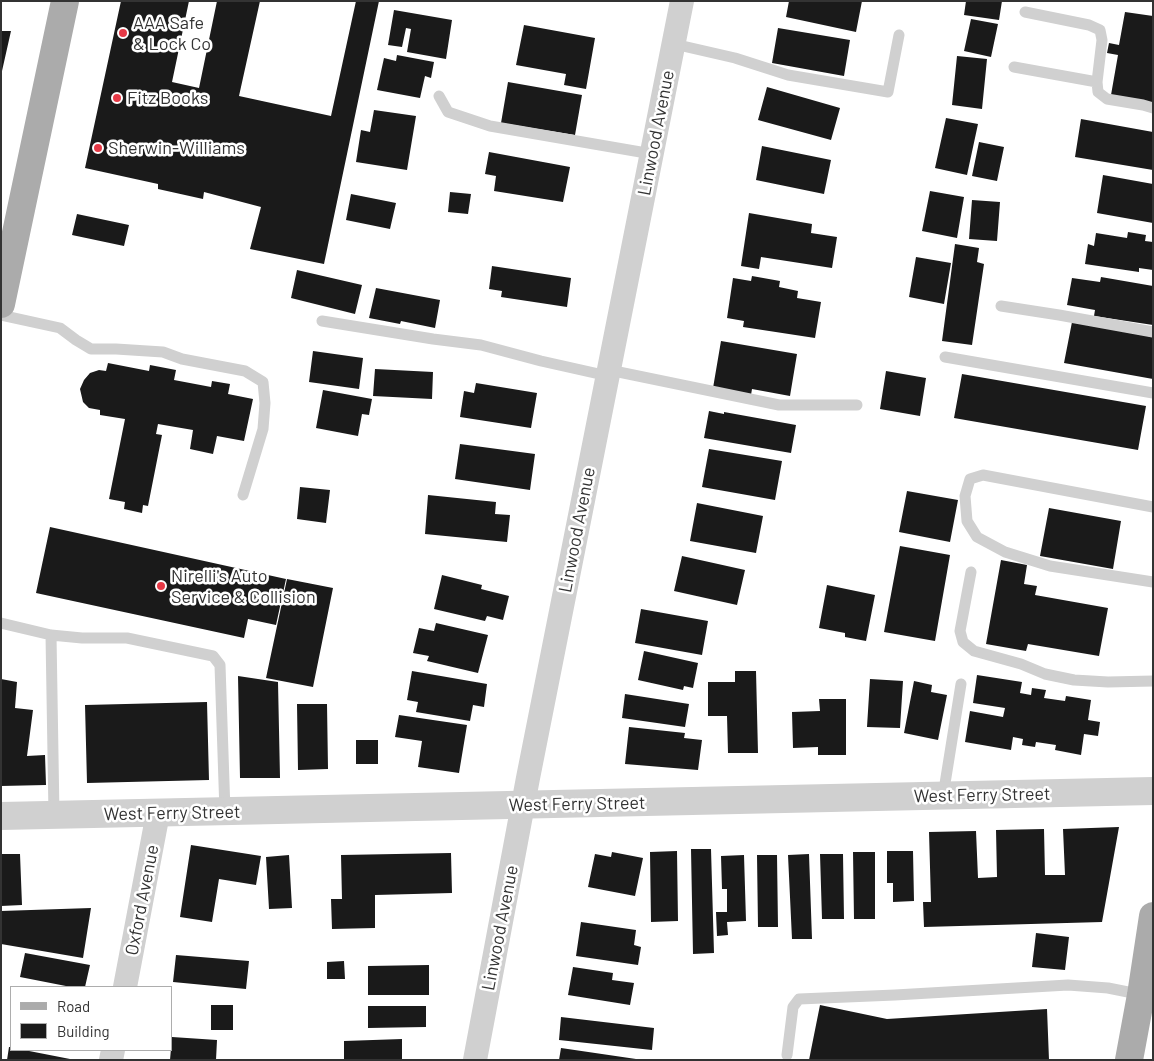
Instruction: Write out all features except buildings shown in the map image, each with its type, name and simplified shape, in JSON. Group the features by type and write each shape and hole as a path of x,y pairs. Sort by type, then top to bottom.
{"main road":[{"path":"2,300 65,1"},
{"path":"1129,1060 1147,997 1153,916"}],"street":[{"name":"Linwood Avenue","path":"475,1060 523,805 682,1"},
{"name":"West Ferry Street","path":"1,816 1153,791"},
{"name":"Oxford Avenue","path":"125,986 158,813"}],"lane":[{"path":"1025,12 1090,25 1100,30 1102,40 1097,82 1098,92 1107,98 1153,108"},
{"path":"674,44 736,58 788,75 888,92 899,36"},
{"path":"1014,67 1097,82"},
{"path":"439,96 448,112 490,126 652,154"},
{"path":"2,300 60,328 91,349 163,352 182,359 245,371 263,382 265,403 263,430 243,495"},
{"path":"1001,306 1153,332"},
{"path":"322,321 481,345 541,361 779,405 857,405"},
{"path":"946,357 1153,393"},
{"path":"1153,507 983,475 970,479 965,496 967,521 977,537 1005,552 1050,566 1153,582"},
{"path":"971,572 960,631 963,642 974,651 1021,664 1045,674 1074,680 1108,682 1153,681"},
{"path":"1,623 51,635 82,638 127,638 213,656 220,666 225,812"},
{"path":"51,635 54,815"},
{"path":"943,796 960,684"},
{"path":"786,1055 793,1008 799,999 1068,985 1108,988 1147,997"}],"place":[{"name":"AAA Safe & Lock Co","path":"123,33"},
{"name":"Fitz Books","path":"117,98"},
{"name":"Sherwin-Williams","path":"98,148"},
{"name":"Nirelli's Auto Service & Collision","path":"161,586"}]}
